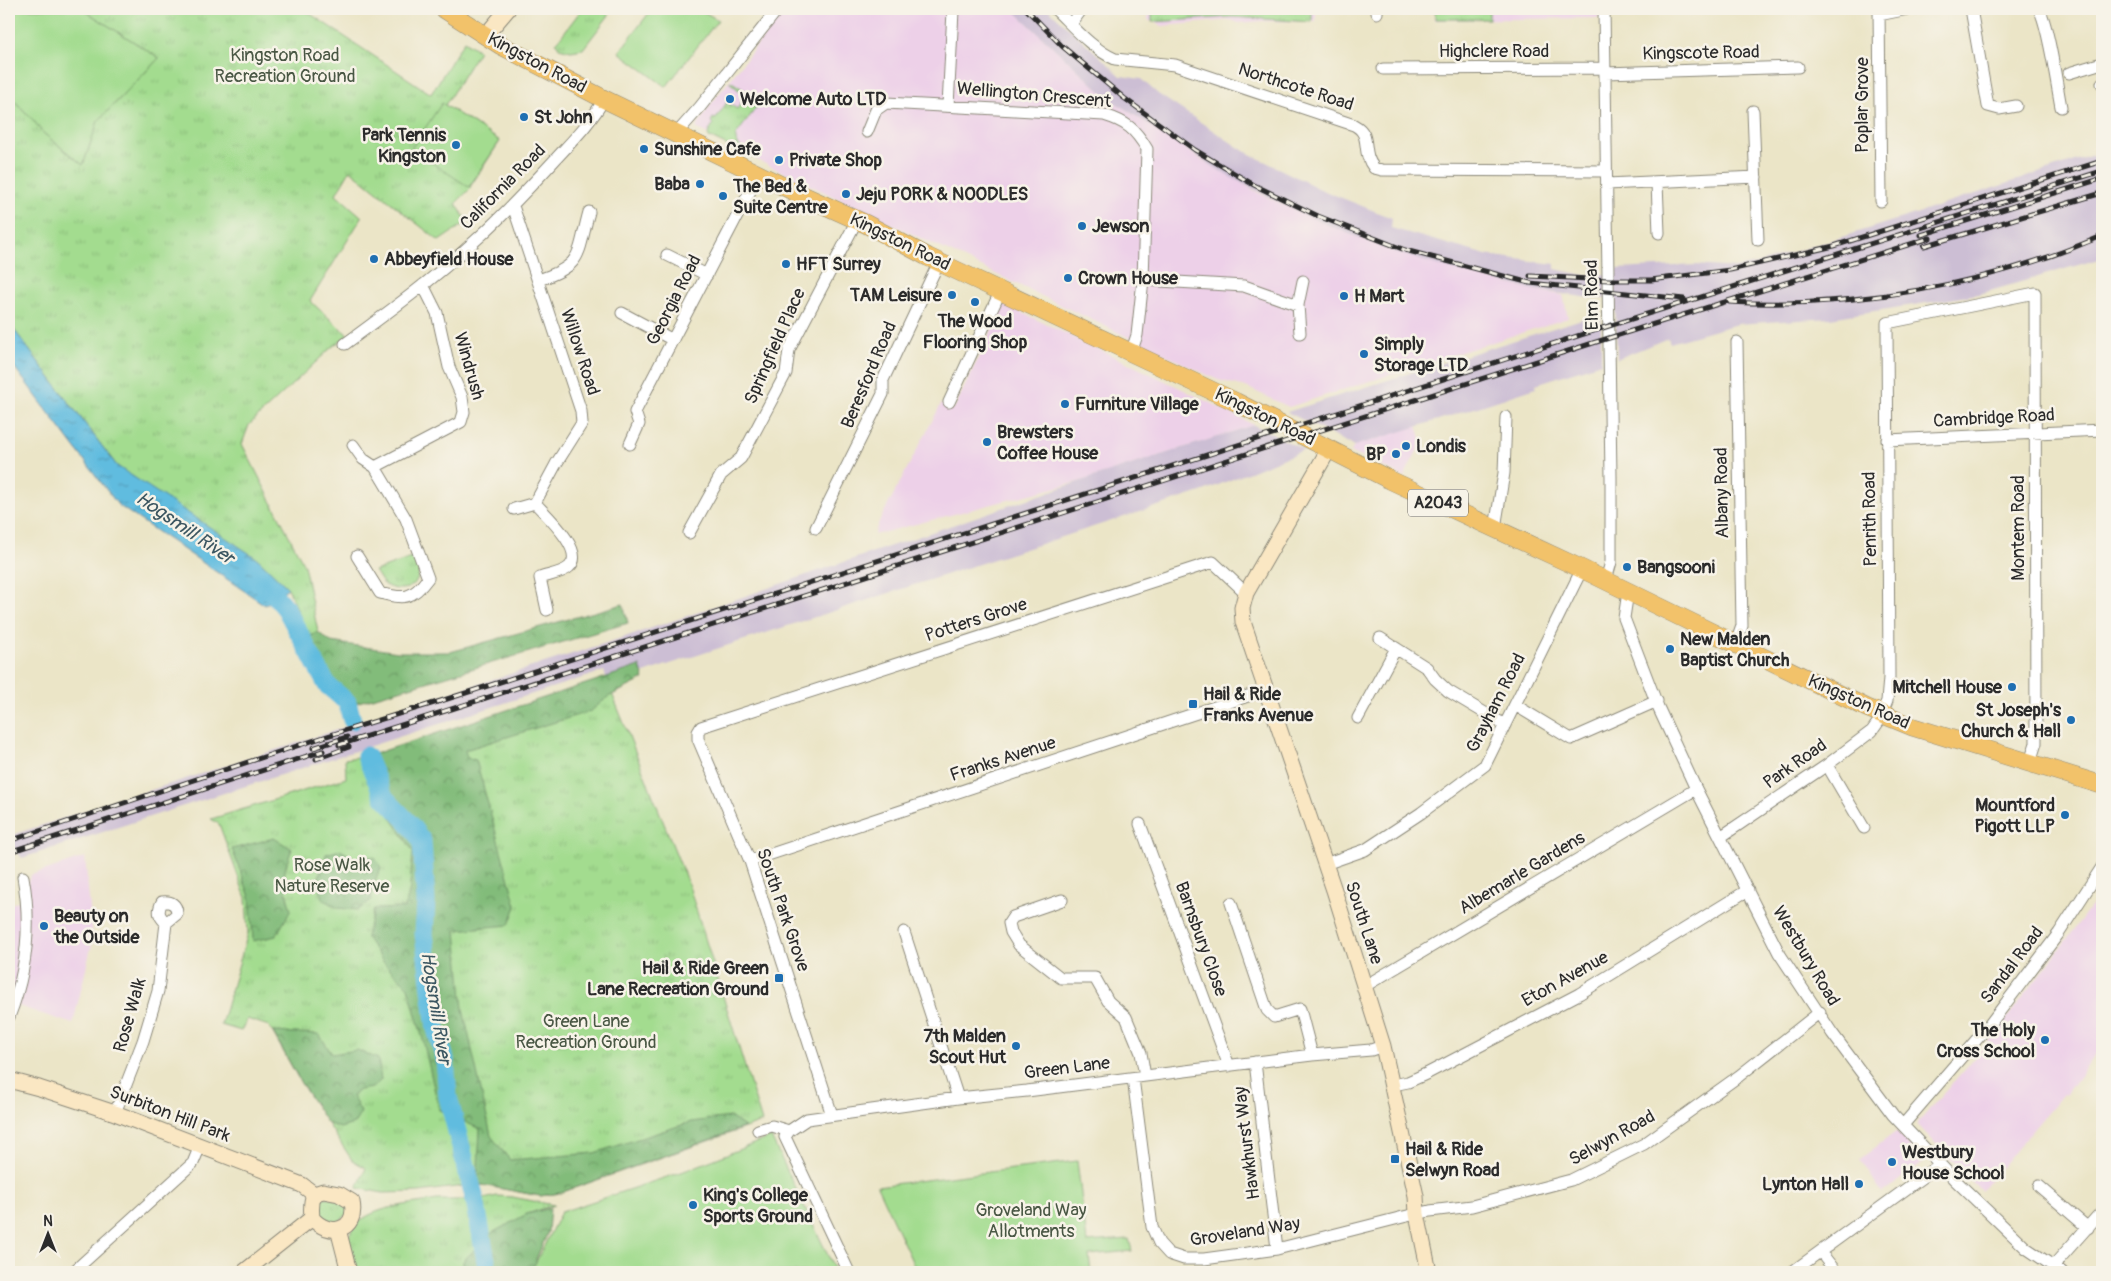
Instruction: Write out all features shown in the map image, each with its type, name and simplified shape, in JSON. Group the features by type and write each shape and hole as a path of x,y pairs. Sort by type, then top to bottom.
{"main road":[{"name":"Kingston Road","path":"444,9 485,36 604,99 857,220 939,262 1131,352 1388,479 1582,568 1882,714 1913,726 2102,785"}],"street":[{"path":"485,36 508,9"},
{"name":"Northcote Road","path":"1055,9 1108,56 1115,59 1175,65 1354,125 1365,134 1366,155 1374,168 1382,170 1606,171"},
{"path":"1071,24 1082,9"},
{"name":"Elm Road","path":"1604,9 1612,562 1606,580"},
{"path":"1879,12 1908,9"},
{"path":"1971,9 1988,106 1999,109 2016,106"},
{"path":"2039,9 2042,13 2060,107"},
{"path":"676,134 700,107 777,10"},
{"path":"948,106 953,11"},
{"name":"Poplar Grove","path":"1879,12 1881,201"},
{"path":"2068,73 2102,63"},
{"name":"Kingscote Road","path":"1605,70 1798,67"},
{"name":"Highclere Road","path":"1383,69 1605,70"},
{"name":"California Road","path":"345,344 423,285 513,206 598,111 604,99"},
{"name":"Wellington Crescent","path":"867,132 876,110 886,103 1104,115 1120,120 1136,131 1147,149 1143,280 1137,335 1131,352"},
{"path":"1753,111 1758,240"},
{"name":"Georgia Road","path":"630,444 639,424 636,412 759,174"},
{"path":"1607,184 1756,177"},
{"path":"1657,183 1659,233"},
{"name":"Willow Road","path":"513,206 581,411 582,423 556,464 535,503"},
{"path":"538,280 563,271 575,260 589,212"},
{"name":"Springfield Place","path":"689,533 720,475 741,458 786,373 789,350 857,220"},
{"path":"666,255 707,275"},
{"name":"Beresford Road","path":"816,528 883,394 883,380 939,262"},
{"path":"1143,280 1244,286 1298,305"},
{"path":"1300,333 1298,305 1303,281"},
{"name":"Windrush","path":"375,468 461,422 464,416 462,397 449,367 437,313 423,285"},
{"path":"949,402 1001,290"},
{"name":"Penrith Road","path":"1882,714 1887,701 1889,678 1888,323 2035,293"},
{"name":"Montem Road","path":"2030,762 2036,743 2035,293"},
{"path":"622,313 673,340"},
{"name":"Albany Road","path":"1736,643 1742,626 1737,342"},
{"path":"1496,528 1504,474 1506,418"},
{"name":"Cambridge Road","path":"1887,440 2102,430"},
{"path":"352,445 363,459 375,468 406,519 428,578 418,592 400,598 380,593 357,556"},
{"path":"1246,593 1330,449"},
{"path":"514,510 535,503 568,541 574,551 570,567 540,578 547,610"},
{"name":"Potters Grove","path":"707,724 1213,562 1246,593"},
{"name":"Grayham Road","path":"1325,864 1365,850 1422,812 1485,765 1582,568"},
{"name":"Westbury Road","path":"1628,592 1624,618 1657,701 1696,789 1722,836 1779,953 1820,1012 1832,1033 1902,1125 1939,1165 2026,1248 2057,1269"},
{"name":"South Lane","path":"1246,593 1242,608 1242,622 1325,864 1383,1046 1416,1196 1417,1214 1429,1272"},
{"path":"1380,638 1428,668 1435,679 1448,690 1505,725"},
{"path":"1358,718 1396,648"},
{"name":"Franks Avenue","path":"750,861 1266,690"},
{"path":"1515,705 1571,739 1657,701"},
{"name":"Park Road","path":"1722,836 1872,731 1882,714"},
{"name":"South Park Grove","path":"707,724 701,727 698,732 698,739 750,861 832,1115"},
{"path":"1827,764 1864,828"},
{"name":"Albemarle Gardens","path":"1365,986 1696,789"},
{"name":"Barnsbury Close","path":"1140,824 1229,1066"},
{"name":"Sandal Road","path":"1902,1125 1990,1024 2059,933 2102,867"},
{"path":"9,1017 26,955 29,926 23,878"},
{"name":"Eton Avenue","path":"1393,1085 1408,1082 1428,1073 1579,994 1748,890"},
{"name":"Groveland Way","path":"1062,900 1013,917 1010,923 1011,932 1019,945 1061,978 1095,978 1108,1002 1126,1017 1141,1052 1139,1077 1152,1227 1159,1243 1169,1254 1184,1260 1277,1249 1417,1214"},
{"path":"1231,903 1267,1010 1274,1017 1300,1009 1312,1055"},
{"name":"Rose Walk","path":"115,1113 143,1041 158,991 166,923"},
{"path":"904,932 958,1098"},
{"name":"Selwyn Road","path":"1417,1214 1472,1206 1571,1180 1644,1144 1739,1076 1820,1012"},
{"name":"Green Lane","path":"789,1131 807,1119 832,1115 1312,1055 1371,1050 1383,1046"},
{"name":"Hawkhurst Way","path":"1255,1062 1277,1249"},
{"name":"Surbiton Hill Park","path":"9,1080 115,1113 302,1185 314,1194"},
{"path":"758,1130 772,1126 789,1131 786,1137 790,1148 849,1272"},
{"path":"73,1272 192,1163 200,1146"},
{"path":"1792,1272 1939,1165"},
{"path":"2039,1186 2088,1228"},
{"path":"323,1191 340,1194 352,1202 352,1219 348,1226 338,1229 325,1227 312,1218 311,1207 314,1194 323,1191"},
{"path":"2057,1269 2102,1211"},
{"path":"244,1272 312,1218"},
{"path":"338,1229 349,1272"},
{"path":"1825,1258 1836,1272"}],"shaded area":[{"path":"778,9 1012,9 1107,97 1202,160 1257,192 1304,215 1391,251 1488,279 1563,295 1568,318 1289,407 1246,387 1218,380 709,137 708,134 696,128 708,108 782,13"},
{"path":"1012,9 1048,9 1121,76 1141,79 1158,94 1244,151 1322,190 1392,218 1391,228 1486,255 1555,264 1555,269 1583,275 1617,274 1617,269 1696,265 1735,268 1756,264 1915,214 2102,152 2102,258 1983,293 1830,318 1737,324 1670,343 1668,338 1617,359 1615,299 1591,298 1534,290 1446,268 1391,251 1304,215 1226,175 1107,97"},
{"path":"1149,9 1316,9 1316,22 1263,21 1239,23 1231,20 1162,26 1148,20"},
{"path":"1434,9 1599,9 1599,18 1434,20"},
{"path":"1004,304 1254,425 1081,481 874,535 941,404 954,409"},
{"path":"1601,313 1601,363 1536,384 1536,388 1438,420 1354,446 1287,412"},
{"path":"1254,425 1304,450 1201,492 658,668 609,686 604,671 22,858 9,841 9,836 646,630 1081,481"},
{"path":"1417,426 1422,441 1404,477 1351,452 1354,446"},
{"path":"85,857 93,939 73,1024 18,1006 9,1014 9,905 19,901 31,875"},
{"name":"The Holy Cross School","path":"2096,899 2102,903 2102,1046 2066,1095 2063,1094 1981,1191 1917,1124 1994,1035"},
{"name":"Westbury House School","path":"1897,1131 1923,1162 1882,1193 1860,1159"}],"green space":[{"path":"9,9 82,9 159,58 98,121 83,165 42,132 9,95"},
{"name":"Kingston Road Recreation Ground","path":"82,9 303,9 431,94 464,41 479,51 445,105 500,141 471,188 456,203 467,222 439,241 350,170 336,194 362,217 310,301 348,335 332,347 249,425 242,444 304,565 318,632 309,637 288,588 117,466 9,323 9,95 42,132 83,165 98,121 159,58"},
{"path":"582,9 613,10 583,49 571,51 559,48 556,43"},
{"path":"652,9 699,9 718,20 666,87 619,52"},
{"path":"1152,9 1312,9 1312,22 1232,17 1152,22"},
{"path":"1435,9 1489,9 1489,19 1435,19"},
{"path":"729,82 732,82 761,101 736,135 739,145 756,155 753,158 709,137 708,134 713,124 711,122 713,118 716,119 727,102 737,109 746,96"},
{"name":"Park Tennis Kingston","path":"442,103 500,141 469,187 411,149"},
{"path":"414,557 418,567 416,582 404,589 388,587 375,571"},
{"path":"623,604 628,623 352,704 349,698 331,684 309,637 318,632 331,642 398,652 450,652"},
{"path":"640,666 644,679 608,697 591,711 465,750 467,758 476,760 516,906 509,925 456,930 463,1009 491,1136 510,1160 594,1153 691,1122 730,1117 745,1127 560,1193 540,1196 477,1184 480,1129 439,1110 423,1040 408,987 384,963 366,937 374,909 404,908 409,894 413,851 388,813 390,794 371,755"},
{"name":"Green Lane Recreation Ground","path":"609,686 689,886 762,1122 560,1193 540,1196 477,1184 419,1192 383,1193 357,1188 366,1168 352,1160 301,1083 269,1026 247,1019 241,1031 221,1025 248,933 246,898 219,824 211,819 346,778 345,759 371,755 374,762"},
{"path":"274,838 292,849 286,866 284,880 291,910 276,936 253,941 250,897 232,849"},
{"name":"Rose Walk Nature Reserve","path":"340,850 355,858 374,857 381,867 374,884 371,900 358,910 338,908 322,899 318,880 326,854"},
{"path":"273,1032 319,1034 332,1054 357,1050 378,1059 381,1080 372,1088 359,1090 352,1096 361,1112 354,1124 340,1128 327,1123 301,1083"},
{"name":"King's College Sports Ground","path":"771,1137 836,1272 531,1272 561,1212 679,1173"},
{"name":"Groveland Way Allotments","path":"1077,1161 1087,1242 1129,1239 1132,1251 1089,1255 1091,1272 917,1272 877,1186"},
{"path":"497,1196 554,1205 527,1214 484,1238 479,1200"},
{"path":"329,1197 346,1204 349,1213 337,1223 318,1216 316,1202 321,1198"},
{"path":"437,1200 475,1200 488,1272 356,1272 348,1237 360,1221 386,1209"},
{"path":"550,1208 548,1232 536,1259 537,1272 463,1272 463,1261 490,1234 527,1214"}],"water":[{"path":"9,323 117,466 258,559 288,588 265,605 118,505 9,360"}],"waterway":[{"name":"Hogsmill River","path":"259,580 268,587 286,609 327,685 347,702 352,720"},
{"name":"Hogsmill River","path":"366,756 384,797 408,822 422,841 426,901 424,934 436,1029 445,1059 448,1097 475,1200 488,1272"}],"railway":[{"path":"1026,9 1062,46 1124,98 1195,150 1254,185 1318,216 1405,250 1530,283 1684,299"},
{"path":"1530,276 1651,280 1730,270 1834,246 2102,161"},
{"path":"9,841 327,736 1593,331 2102,171"},
{"path":"1921,235 2097,180"},
{"path":"1924,246 2102,193"},
{"path":"1729,302 1823,302 1919,290 2013,268 2102,236"},
{"path":"339,745 1593,343 1930,238"},
{"path":"313,748 347,737"},
{"path":"316,759 349,747"},
{"path":"9,852 323,751"}],"place":[{"name":"Welcome Auto LTD","path":"730,99"},
{"name":"St John","path":"524,117"},
{"name":"Park Tennis Kingston","path":"456,145"},
{"name":"Sunshine Cafe","path":"644,149"},
{"name":"Private Shop","path":"779,160"},
{"name":"Baba","path":"700,184"},
{"name":"Jeju PORK & NOODLES","path":"846,194"},
{"name":"The Bed & Suite Centre","path":"723,196"},
{"name":"Jewson","path":"1082,226"},
{"name":"Abbeyfield House","path":"374,259"},
{"name":"HFT Surrey","path":"786,264"},
{"name":"Crown House","path":"1068,278"},
{"name":"TAM Leisure","path":"952,295"},
{"name":"H Mart","path":"1344,296"},
{"name":"The Wood Flooring Shop","path":"975,302"},
{"name":"Simply Storage LTD","path":"1364,354"},
{"name":"Furniture Village","path":"1065,404"},
{"name":"Brewsters Coffee House","path":"987,442"},
{"name":"Londis","path":"1406,446"},
{"name":"BP","path":"1396,454"},
{"name":"Bangsooni","path":"1627,567"},
{"name":"New Malden Baptist Church","path":"1670,649"},
{"name":"Mitchell House","path":"2012,687"},
{"name":"Hail & Ride Franks Avenue","path":"1193,704"},
{"name":"St Joseph's Church & Hall","path":"2071,720"},
{"name":"Mountford Pigott LLP","path":"2065,815"},
{"name":"Beauty on the Outside","path":"44,926"},
{"name":"Hail & Ride Green Lane Recreation Ground","path":"779,978"},
{"name":"The Holy Cross School","path":"2045,1040"},
{"name":"7th Malden Scout Hut","path":"1016,1046"},
{"name":"Hail & Ride Selwyn Road","path":"1395,1159"},
{"name":"Westbury House School","path":"1892,1162"},
{"name":"Lynton Hall","path":"1859,1184"},
{"name":"King's College Sports Ground","path":"693,1205"}]}
